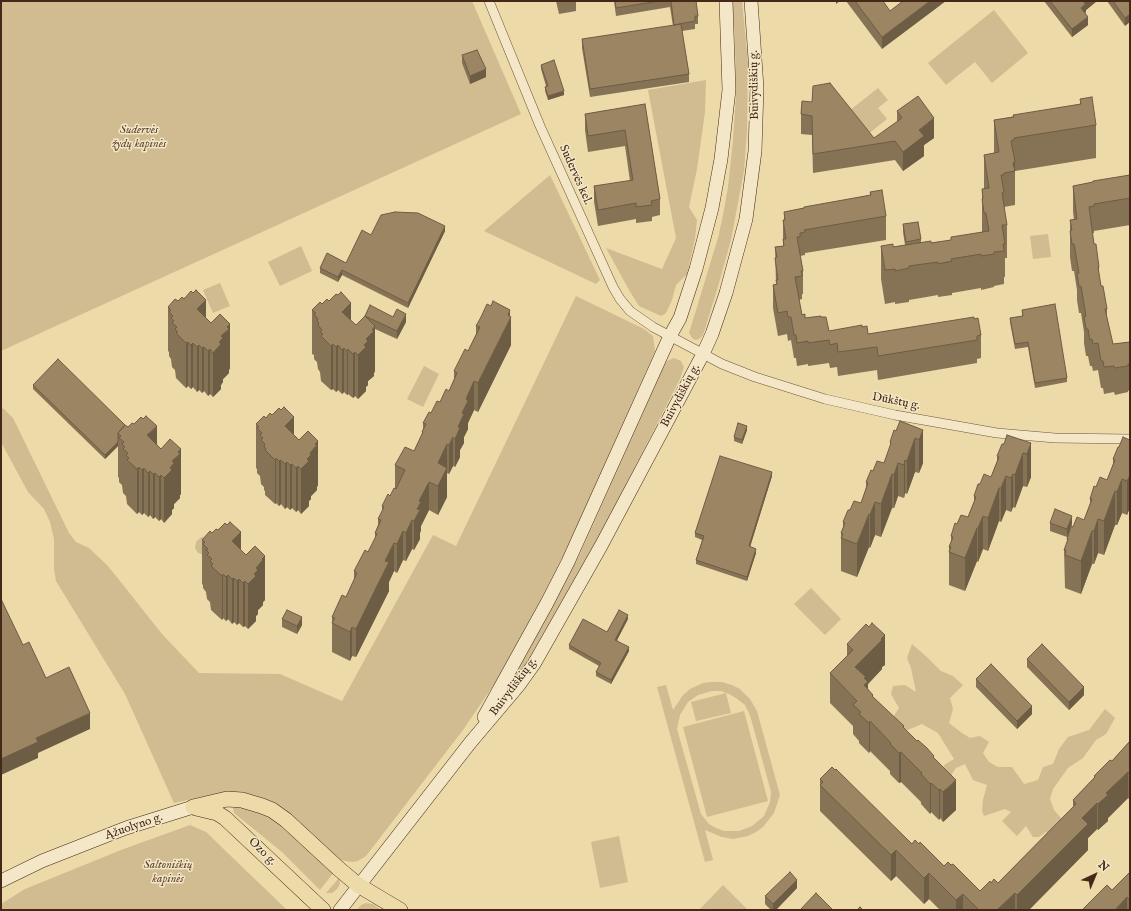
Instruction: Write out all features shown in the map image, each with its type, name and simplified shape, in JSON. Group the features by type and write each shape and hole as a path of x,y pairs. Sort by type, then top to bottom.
{"main road":[{"name":"Buivydiškių g.","path":"470,743 568,562 670,336 680,318 696,269 717,187 726,126 729,90 726,1"},
{"name":"Buivydiškių g.","path":"340,910 358,885 470,743 519,685 534,664 601,546 703,354 712,334 726,293 746,219 755,151 757,88 751,1"},
{"name":"Ąžuolyno g.","path":"1,881 42,861 126,828 194,807 226,799 242,800 272,810 286,820 338,869 358,885"},
{"name":"Ozo g.","path":"194,807 217,813 225,818 323,910"},
{"path":"358,885 400,910"}],"street":[{"name":"Sudervės kel.","path":"489,1 540,126 620,299 630,311 653,327 670,336"},
{"name":"Dūkštų g.","path":"670,336 722,364 755,377 825,399 895,415 998,433 1055,438 1130,439"}],"green space":[{"name":"Sudervės žydų kapinės","path":"1,1 472,1 521,114 1,351"},
{"path":"732,1 742,1 748,63 747,131 744,171 731,240 717,290 703,335 699,339 695,340 689,333 718,238 728,187 736,95 735,41"},
{"path":"994,10 1028,53 992,83 975,62 946,85 928,63"},
{"path":"706,80 705,112 697,169 689,207 697,220 695,239 687,274 676,285 667,311 661,316 639,306 606,248 662,269 676,238 648,90"},
{"path":"878,88 888,100 878,108 887,119 867,135 849,111"},
{"path":"550,175 600,280 596,284 484,231"},
{"path":"1048,234 1051,257 1033,259 1030,236"},
{"path":"301,246 312,271 280,286 268,262"},
{"path":"220,283 230,306 213,313 203,290"},
{"path":"576,296 644,329 653,336 655,351 570,542 534,613 497,680 463,730 366,856 358,861 352,862 340,860 234,793 215,794 174,803 125,694 56,581 54,569 54,539 50,522 44,509 28,492 1,442 1,408 13,418 69,533 76,542 89,548 108,566 162,634 199,673 280,674 342,701 433,535 456,546"},
{"path":"674,358 681,361 684,367 680,379 598,539 528,660 501,701 579,556 663,368 667,361"},
{"path":"424,366 439,374 423,407 407,399"},
{"path":"203,537 206,537 204,555 198,553 195,548 196,542"},
{"path":"811,588 841,619 825,635 794,604"},
{"path":"912,644 941,671 953,676 963,685 950,698 953,709 949,723 970,738 980,736 989,742 983,753 989,762 998,767 1012,767 1024,784 1038,780 1043,767 1053,764 1059,749 1068,737 1089,730 1105,709 1115,718 1106,734 1096,740 1083,758 1068,768 1053,789 1050,799 1054,810 1062,819 1055,835 1046,832 1039,837 1033,837 1026,826 1017,836 1002,821 1011,812 1005,809 984,816 982,811 983,800 987,785 973,780 965,764 956,768 950,777 945,774 944,765 954,759 938,733 922,724 903,732 891,720 899,708 891,694 893,686 905,685 916,692 911,668 907,658"},
{"path":"722,682 732,685 740,689 750,699 757,711 780,795 774,813 763,827 748,836 733,839 722,837 705,830 713,860 705,862 657,687 666,685 673,710 683,695 690,689 703,683","holes":["712,691 721,691 736,698 745,705 750,715 771,792 770,802 764,816 752,826 739,831 724,831 716,828 709,824 701,814 677,729 680,715 688,702 698,695"]},
{"path":"726,693 731,713 696,721 691,702"},
{"path":"744,711 768,801 707,817 683,727"},
{"path":"236,805 275,818 334,872 320,890 282,852 234,813 233,808"},
{"name":"Saltoniškių kapinės","path":"190,825 206,832 287,910 1,910 1,904 25,889 121,850"},
{"path":"619,836 628,882 600,888 591,842"},
{"path":"339,878 340,884 337,889 332,893 326,893"},
{"path":"723,885 748,910 699,910"},
{"path":"366,903 373,904 381,910 357,910 361,905"}],"building":[{"path":"615,1 659,1 616,8"},
{"path":"671,1 696,1 698,16 695,16 695,21 674,25"},
{"path":"855,1 883,1 890,11 903,1 930,1 882,37"},
{"path":"1050,1 1086,1 1084,3 1086,4 1081,8 1088,17 1072,29"},
{"path":"1113,1 1130,1 1130,14 1125,18"},
{"path":"681,24 689,74 590,89 582,39"},
{"path":"477,50 486,69 470,76 462,55"},
{"path":"554,60 564,91 548,96 545,87 548,86 541,65"},
{"path":"830,83 874,138 902,118 897,111 918,96 934,118 919,130 924,136 903,152 895,141 813,154 812,116 801,114 802,101 812,102 813,86"},
{"path":"1092,97 1096,125 1014,138 1014,140 1011,141 1015,171 1001,175 1007,225 1002,225 1005,244 1003,244 1004,251 981,256 981,254 951,259 952,261 938,264 938,262 909,266 909,268 895,271 895,269 885,270 881,246 893,244 893,247 931,241 931,243 951,240 951,237 989,231 986,213 984,213 982,189 989,188 984,155 999,152 994,120 1014,117 1013,115 1081,104 1080,99"},
{"path":"645,104 660,199 651,201 652,205 636,207 636,203 598,210 594,186 633,180 625,130 588,136 585,114"},
{"path":"1130,175 1130,198 1094,204 1094,206 1089,207 1094,244 1096,244 1101,286 1103,286 1107,309 1105,309 1113,344 1130,342 1130,364 1128,364 1128,366 1115,368 1114,366 1104,367 1103,361 1101,361 1098,343 1093,344 1092,339 1090,340 1088,329 1086,329 1084,316 1086,316 1081,286 1079,287 1077,273 1079,273 1070,231 1072,230 1070,220 1077,219 1073,186"},
{"path":"882,190 886,216 804,230 805,232 800,233 800,237 797,237 803,271 801,271 802,276 795,277 802,315 805,314 805,318 821,316 826,317 829,331 862,325 862,327 867,326 868,334 974,317 974,319 978,318 981,335 977,336 977,340 878,356 877,347 838,352 837,343 830,345 829,340 797,343 791,317 788,317 787,311 778,313 773,285 777,284 776,280 778,280 775,247 784,246 783,239 786,239 783,220 785,220 784,212 871,195 870,192"},
{"path":"395,212 418,213 445,226 408,303 342,270 338,277 320,268 327,253 346,263 362,230 371,235 381,215"},
{"path":"918,222 921,239 906,242 903,224"},
{"path":"196,290 206,300 197,309 211,323 220,314 230,324 227,327 229,329 221,336 223,338 219,342 221,344 213,353 210,349 208,351 199,345 197,347 193,343 191,345 188,342 186,343 176,333 178,332 175,329 177,327 172,323 174,321 171,318 173,316 169,312 171,310 168,307 175,299 178,301 182,297 184,299 191,291 193,293"},
{"path":"341,292 351,303 342,312 356,325 365,316 375,326 372,330 374,331 366,339 368,341 364,345 366,347 358,355 355,352 353,354 348,349 347,351 344,348 342,350 338,345 336,347 333,344 331,346 321,336 323,334 320,332 322,330 318,325 318,319 314,314 316,313 312,310 320,302 322,304 327,299 329,301 336,294 338,295"},
{"path":"493,301 510,310 508,315 511,317 478,383 474,381 466,399 468,401 462,413 464,414 458,427 460,428 455,439 453,437 449,445 447,444 438,463 447,468 438,486 429,482 419,501 421,502 417,509 420,510 414,521 412,520 406,533 403,531 397,544 394,543 385,561 389,562 356,629 352,627 350,632 332,623 335,618 332,617 342,595 346,597 357,573 354,571 365,550 368,552 377,534 375,533 381,520 378,519 384,507 382,506 388,494 390,496 394,488 396,489 405,470 395,465 405,447 414,451 426,424 423,423 429,412 431,413 437,401 440,402 446,389 449,391 457,373 454,371 465,349 468,351 480,327 476,326 487,304 491,306"},
{"path":"1055,304 1067,378 1035,383 1028,342 1015,344 1010,318 1023,316 1022,310"},
{"path":"370,305 393,317 397,309 406,314 397,331 365,316"},
{"path":"58,359 125,425 118,433 118,442 105,455 33,385"},
{"path":"284,407 294,417 285,426 299,440 308,431 318,441 315,444 317,445 310,453 311,455 307,459 309,461 301,469 298,466 296,468 292,464 290,465 287,462 285,464 276,458 275,460 265,450 265,444 261,440 263,438 260,435 262,433 257,428 259,427 256,424 264,416 266,418 270,413 272,415 279,408 281,410"},
{"path":"146,416 157,426 147,435 161,449 170,439 181,449 178,452 180,454 172,461 174,463 170,468 172,470 164,478 161,475 159,477 155,473 153,474 150,471 148,473 144,468 142,470 139,467 137,469 127,460 129,458 126,455 128,453 123,449 125,447 122,444 124,442 119,438 121,436 118,433 125,425 128,427 132,423 134,424 141,417 143,419"},
{"path":"900,421 923,430 919,440 915,438 907,461 905,460 904,465 898,463 894,475 892,474 881,504 875,502 857,544 841,538 843,534 841,533 845,523 843,522 848,510 850,510 854,501 861,503 868,483 866,482 871,470 873,471 877,461 884,463 894,430 896,431"},
{"path":"738,423 747,426 742,440 734,437"},
{"path":"1007,435 1031,443 1027,454 1023,453 1015,475 1013,474 1011,478 1006,476 1001,488 999,488 988,518 983,516 977,528 965,558 949,552 951,547 949,547 953,537 951,536 955,523 957,524 961,515 968,517 976,497 974,496 978,484 980,484 984,474 991,477 999,457 997,456"},
{"path":"1123,437 1130,440 1130,477 1127,481 1122,479 1117,492 1115,491 1104,521 1098,519 1081,561 1065,555 1066,550 1064,550 1071,526 1073,527 1077,517 1084,520 1092,499 1090,499 1094,486 1096,487 1100,477 1107,480 1115,460 1113,459"},
{"path":"720,456 772,472 749,546 756,549 747,577 696,560 704,536 695,533"},
{"path":"1055,509 1072,516 1067,529 1050,523"},
{"path":"230,522 241,532 232,541 246,555 255,546 265,556 256,568 258,570 254,574 256,576 248,584 245,581 243,583 239,579 237,581 234,578 232,579 228,575 226,577 223,574 222,576 211,566 213,564 210,561 212,559 207,555 209,553 206,550 208,549 203,544 205,542 202,540 210,531 212,533 216,529 218,530 225,523 227,525"},
{"path":"1,599 23,645 29,642 46,678 69,667 90,713 36,738 38,742 1,759"},
{"path":"287,610 302,617 297,626 282,619"},
{"path":"619,610 628,615 615,640 629,647 611,680 596,672 601,663 569,645 583,619 607,632"},
{"path":"872,623 885,635 881,639 882,640 855,667 866,677 864,678 868,682 864,685 873,695 872,696 904,726 903,727 917,741 918,740 927,748 934,756 933,757 956,780 943,792 931,783 930,784 921,774 922,773 901,752 899,753 890,744 891,743 870,721 869,723 859,714 861,712 853,705 857,701 830,673 853,650 847,644 866,624 869,627"},
{"path":"1042,644 1084,687 1069,702 1027,659"},
{"path":"991,664 1032,706 1017,721 976,679"},
{"path":"1130,741 1130,772 1128,772 1106,793 1108,795 1098,804 1097,803 1082,818 1088,824 1017,895 1015,893 997,910 979,910 963,894 956,900 929,873 924,878 896,850 891,855 820,785 823,782 820,779 832,767 835,770 836,769 912,844 915,840 919,844 920,842 944,866 948,862 951,865 953,864 980,891 994,879 998,883 1076,804 1073,800 1095,777 1094,776 1110,760 1112,761"},
{"path":"790,872 797,880 773,904 765,896"},
{"path":"1130,872 1130,900 1127,897 1115,910 1082,910 1107,885 1112,890"},
{"path":"816,893 833,910 800,910"}]}
